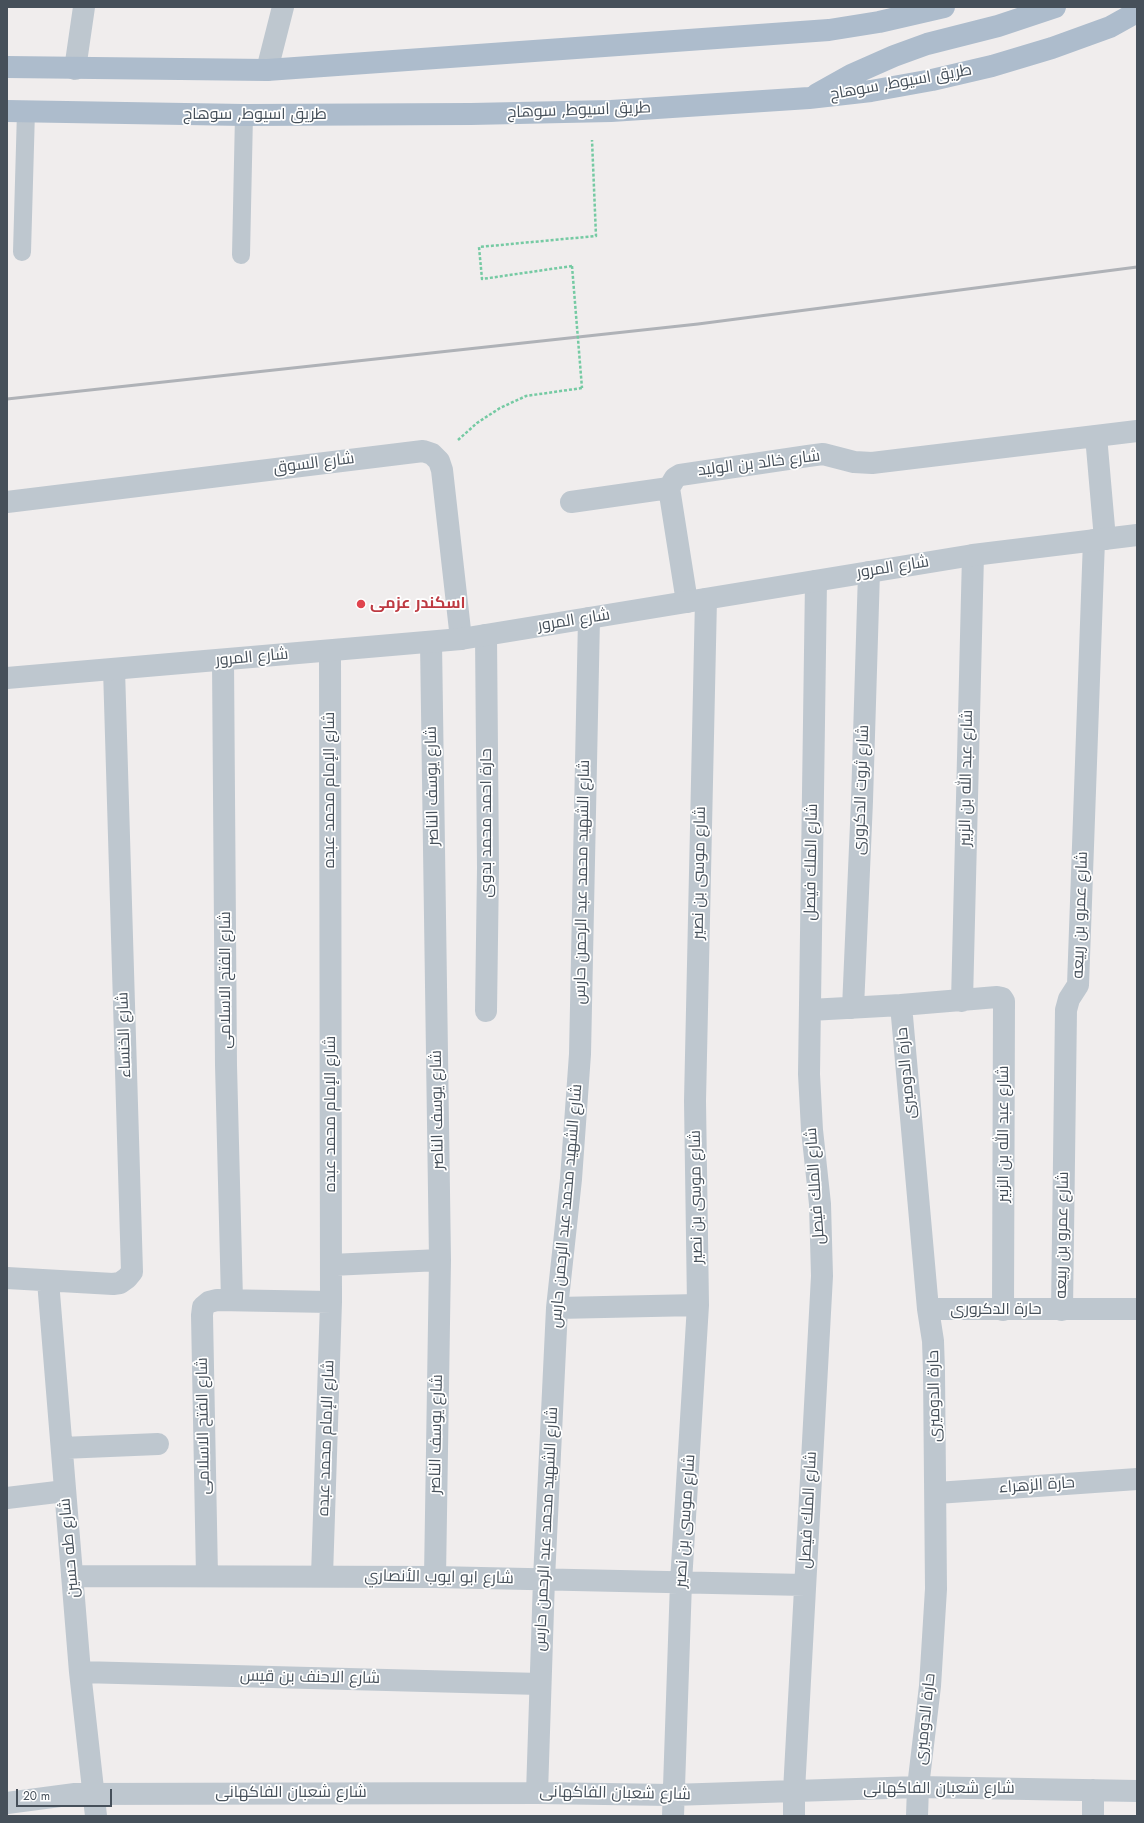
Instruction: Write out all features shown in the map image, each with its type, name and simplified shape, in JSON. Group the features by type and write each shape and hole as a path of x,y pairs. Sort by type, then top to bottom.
{"main road":[{"path":"7,67 75,69 267,70 829,30 879,22 944,7"},
{"path":"809,98 851,75 926,44 998,26 1055,7"},
{"name":"طريق اسيوط, سوهاج","path":"17,111 244,115 591,112 809,98 871,91 932,80 992,66 1052,48 1110,27 1137,12"}],"street":[{"path":"75,69 84,7"},
{"path":"267,70 283,7"},
{"name":"شارع خالد بن الوليد","path":"669,488 675,478 680,475 823,454 854,462 872,463 1137,431"},
{"name":"شارع عمرو بن ربيعه","path":"1062,1310 1066,1010 1069,999 1076,990 1078,980 1099,540 1096,436"},
{"name":"شارع السوق","path":"7,502 414,451 423,451 432,454 439,461"},
{"path":"439,461 442,470 461,639"},
{"path":"571,502 669,488 696,600"},
{"name":"شارع المرور","path":"7,678 461,639 972,555 1137,535"},
{"name":"شارع عبد الله بن الزبير","path":"962,1001 972,555"},
{"name":"شارع ثروت الدكرورى","path":"853,1008 862,800 868,572"},
{"name":"شارع الملك فيصل","path":"794,1816 794,1791 822,1276 820,1204 812,1130 809,1074 816,581"},
{"name":"شارع موسى بن نصير","path":"673,1806 681,1582 698,1306 695,1101 696,600"},
{"name":"شارع الشهيد محمد عبد الرحمن حارس","path":"537,1793 544,1579 558,1308 571,1179 580,1054 589,618"},
{"name":"حارة احمد محمد بدوى","path":"486,635 488,860 486,1011"},
{"name":"شارع يوسف الناصر","path":"431,642 440,1260 435,1577"},
{"name":"شارع الإمام محمد عبده","path":"322,1576 331,1302 330,651"},
{"name":"شارع الفتح الاسلامى","path":"223,660 226,1073 232,1300"},
{"name":"شارع الخنساء","path":"7,1278 120,1283 132,1272 114,669"},
{"name":"شارع عبد الله بن الزبير","path":"810,1010 962,1001 997,997 1002,998 1004,1004 1003,1310"},
{"name":"حارة الدوميرى","path":"901,1005 928,1310 933,1341 937,1493 936,1589 930,1686 918,1787 918,1816"},
{"path":"331,1264 440,1260"},
{"name":"شارع طه حسين","path":"48,1281 80,1672 96,1816"},
{"name":"شارع الفتح الاسلامى","path":"207,1576 203,1307 209,1302 232,1300 331,1302"},
{"path":"558,1308 698,1306"},
{"name":"حارة الدكرورى","path":"928,1310 1137,1309"},
{"path":"62,1448 158,1444"},
{"name":"حارة الزهراء","path":"937,1493 1137,1479"},
{"path":"7,1498 65,1491"},
{"name":"شارع ابو ايوب الأنصاري","path":"72,1576 435,1577 805,1585"},
{"name":"شارع الاحنف بن قيس","path":"80,1672 540,1684"},
{"name":"شارع شعبان الفاكهانى","path":"7,1803 76,1794 537,1793 673,1806 794,1791 918,1787 1137,1791"},
{"path":"1093,1790 1093,1816"}],"lane":[{"path":"17,111 22,252"},
{"path":"242,255 244,115"}],"path":[{"path":"439,461 467,432 500,408 526,396 582,388 572,266 482,279 479,247 596,236 591,112"}],"railway":[{"path":"7,399 698,324 1137,267"}],"place":[{"name":"اسكندر عزمى","path":"361,604"}]}
